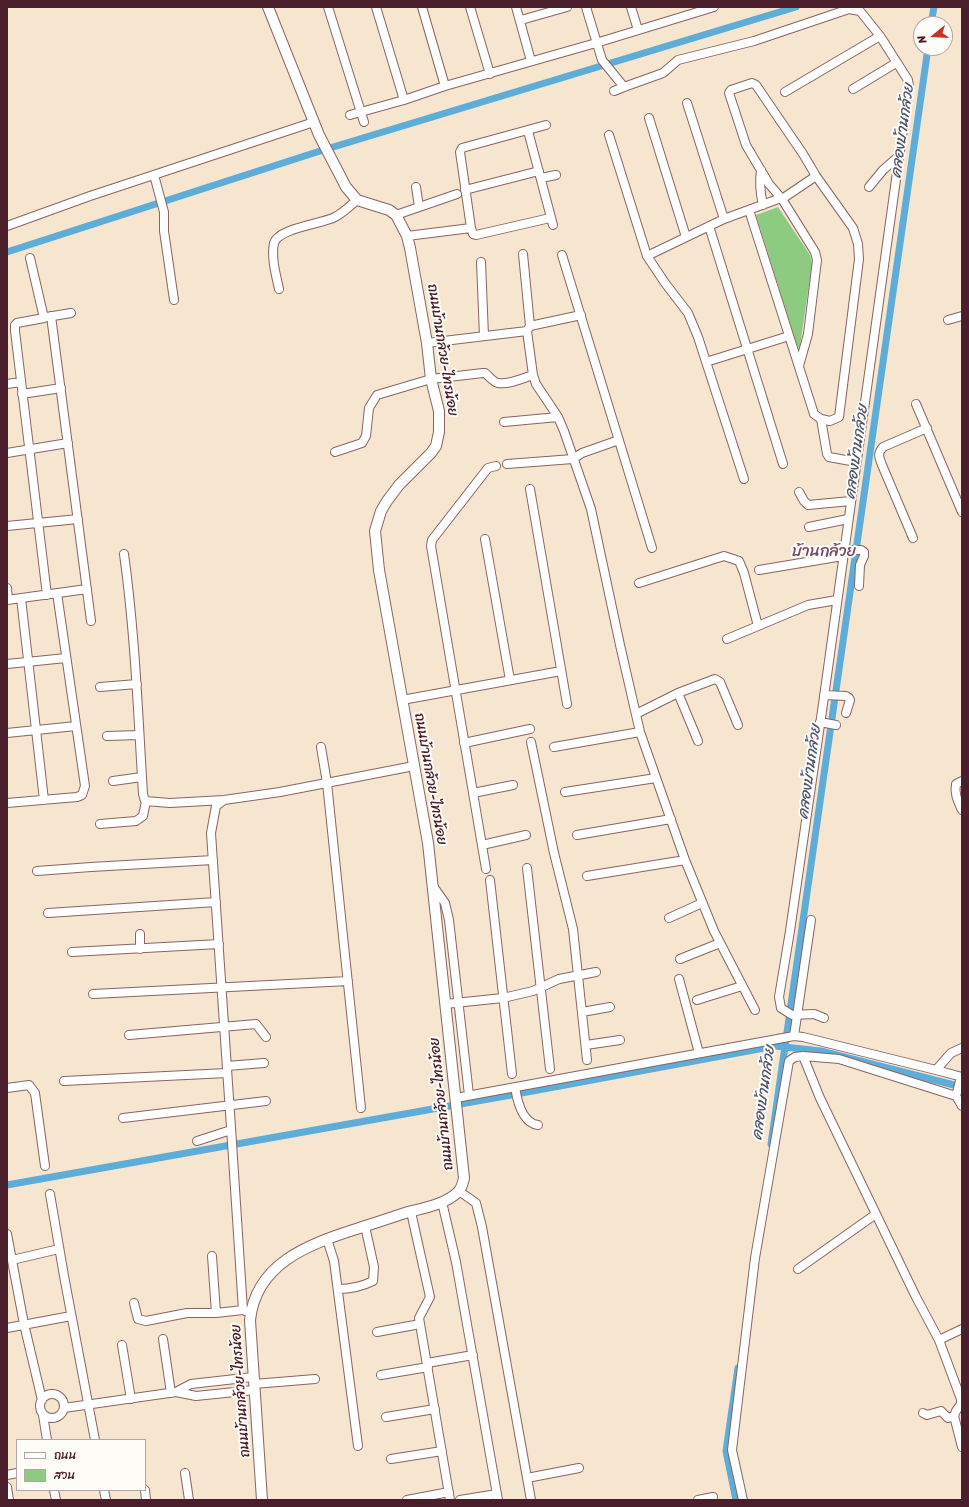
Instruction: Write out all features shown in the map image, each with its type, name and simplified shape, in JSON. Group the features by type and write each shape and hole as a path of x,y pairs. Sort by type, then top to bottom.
{"street":[{"path":"268,7 319,135 346,187 356,200 389,210 396,215 457,194"},
{"path":"328,7 364,122"},
{"path":"376,7 404,100"},
{"path":"422,7 445,86"},
{"path":"470,7 490,74"},
{"path":"516,7 521,20 531,61"},
{"path":"521,20 567,7"},
{"path":"586,7 602,60 624,87"},
{"path":"631,7 638,30"},
{"path":"682,7 684,16"},
{"path":"350,115 714,7"},
{"path":"614,91 663,73 678,60 754,41 849,10 860,10 880,36 908,80 909,86 900,156 848,519 846,552 837,600 826,695 779,997 781,1008 795,1014 814,1014 824,1018"},
{"path":"785,92 880,36"},
{"path":"853,89 896,63"},
{"path":"749,210 814,414 821,419 830,420 839,417 860,259 858,244 853,228 816,176 783,123 756,85 752,83 731,90 729,94 746,145 815,252 817,260 808,334 799,366"},
{"path":"688,103 724,219"},
{"path":"649,118 686,237"},
{"path":"7,226 90,196 314,122"},
{"path":"528,131 552,222 474,235 471,228 465,190 460,152 461,148 546,125"},
{"path":"609,135 647,256 688,313 698,337 744,479"},
{"path":"869,187 883,170 900,156"},
{"path":"761,170 759,183 763,205"},
{"path":"154,175 164,212 164,231 174,300"},
{"path":"465,190 540,175 556,175"},
{"path":"647,256 724,219 781,199 816,176"},
{"path":"416,187 419,207"},
{"path":"279,289 273,253 275,241 282,235 297,229 333,218 356,200"},
{"name":"ถนนบ้านกล้วย-ไทรน้อย","path":"262,1500 250,1331 247,1312 259,1291 274,1270 298,1251 365,1226 442,1202 460,1191 464,1178 428,843 379,570 375,531 381,511 387,501 399,485 425,460 436,446 440,422 439,411 431,379 427,343 410,248 407,236 396,215"},
{"path":"709,226 783,464"},
{"path":"407,236 471,228"},
{"path":"523,254 533,375 540,391 558,417 591,509 640,732 685,860 702,903 720,943 755,1010"},
{"path":"562,255 652,548"},
{"path":"30,258 48,317 61,388 91,621"},
{"path":"481,262 484,336"},
{"path":"47,595 28,449 15,325 20,322 71,313"},
{"path":"427,343 529,329 581,315"},
{"path":"948,320 962,316"},
{"path":"706,362 790,336"},
{"path":"335,452 362,443 366,436 369,408 377,395 431,379 485,373 498,383 508,382 533,375"},
{"path":"7,384 21,382"},
{"path":"22,394 61,388"},
{"path":"916,404 962,512"},
{"path":"504,422 558,417"},
{"path":"821,419 829,457 856,462"},
{"path":"913,538 882,465 879,451 883,447 927,428"},
{"path":"507,464 573,459 582,453 619,440"},
{"path":"7,453 68,443"},
{"path":"486,869 431,543 488,468 496,466"},
{"path":"530,489 567,704"},
{"path":"799,492 808,505 851,501"},
{"path":"7,526 78,519"},
{"path":"809,527 848,519"},
{"path":"485,539 510,680"},
{"path":"759,570 861,550 864,552 864,556 860,566 859,586"},
{"path":"100,824 136,821 143,816 146,801 143,794 130,595 124,554"},
{"path":"639,583 724,556 739,561 744,572 758,626"},
{"path":"7,588 8,600 87,589"},
{"path":"7,803 69,798 82,795 85,786 57,593"},
{"path":"21,598 44,800"},
{"path":"727,639 808,605 837,600"},
{"path":"7,664 66,658"},
{"path":"402,700 561,671"},
{"path":"636,714 678,693 715,679 720,682 738,725"},
{"path":"100,687 137,684"},
{"path":"678,693 698,741"},
{"path":"826,695 846,696 850,700 846,713"},
{"path":"821,722 834,725"},
{"path":"7,733 76,726"},
{"path":"464,743 530,729"},
{"path":"554,747 640,732"},
{"path":"107,736 139,735"},
{"path":"531,742 554,853 573,929 587,1060"},
{"path":"321,747 327,783 361,1108"},
{"path":"146,801 170,803 224,800 327,783 414,766"},
{"path":"113,780 142,777"},
{"path":"565,792 656,778"},
{"path":"962,781 956,784 955,790 962,810"},
{"path":"473,793 514,785"},
{"path":"134,1302 138,1319 146,1322 187,1313 216,1314 247,1312 229,1106 220,944 211,832 216,806 224,800"},
{"path":"577,835 671,819"},
{"path":"482,845 526,835"},
{"path":"37,871 213,860"},
{"path":"587,876 685,860"},
{"path":"527,868 550,1069"},
{"path":"490,880 512,1074"},
{"path":"433,886 445,903 449,920 469,1095"},
{"path":"48,913 216,902"},
{"path":"669,918 702,903"},
{"path":"792,1036 811,920"},
{"path":"140,934 140,948"},
{"path":"680,958 720,943"},
{"path":"72,952 220,944"},
{"path":"445,1004 503,998 533,991 559,979 596,972"},
{"path":"679,980 698,1052"},
{"path":"93,994 348,981"},
{"path":"697,1000 742,986"},
{"path":"582,1012 610,1007"},
{"path":"129,1035 256,1024 266,1037"},
{"path":"456,1102 469,1095 515,1088 698,1052 792,1036 803,1037 936,1070 961,1078 957,1093 962,1106"},
{"path":"586,1045 620,1040"},
{"path":"936,1070 951,1053 962,1048"},
{"path":"803,1056 820,1098 916,1297 939,1340 961,1399 961,1404 954,1416 962,1446"},
{"path":"743,1500 732,1450 755,1258 789,1061 795,1057 803,1056 839,1059 957,1093"},
{"path":"64,1081 227,1069 264,1063"},
{"path":"7,1088 29,1085 35,1093 45,1166"},
{"path":"515,1088 517,1102 526,1118 538,1125"},
{"path":"123,1118 266,1101"},
{"path":"197,1141 231,1130"},
{"path":"460,1191 476,1203 482,1227 530,1500"},
{"path":"50,1194 71,1316 95,1439"},
{"path":"442,1202 456,1262 498,1497 460,1500"},
{"path":"407,1500 450,1496 419,1318 430,1297 411,1212"},
{"path":"798,1269 876,1214"},
{"path":"338,1289 356,1288 373,1281 374,1267 365,1226"},
{"path":"7,1234 24,1324 42,1400 40,1409 43,1415 47,1439"},
{"path":"327,1239 334,1261 358,1446"},
{"path":"12,1260 59,1249"},
{"path":"212,1256 216,1314"},
{"path":"7,1328 71,1316"},
{"path":"377,1332 420,1324"},
{"path":"939,1340 962,1329"},
{"path":"163,1339 174,1393"},
{"path":"122,1345 131,1399"},
{"path":"381,1375 473,1355"},
{"path":"174,1393 191,1384 254,1384 315,1379"},
{"path":"64,1408 174,1393 196,1396 254,1384"},
{"path":"42,1400 49,1394 56,1395 61,1398 64,1404 64,1408 60,1415 55,1418 48,1418 43,1415"},
{"path":"386,1417 435,1409"},
{"path":"923,1414 927,1415 941,1411 948,1418 954,1416"},
{"path":"391,1459 442,1451"},
{"path":"527,1478 579,1468"},
{"path":"185,1474 189,1500"},
{"path":"7,1488 9,1500"},
{"path":"702,1500 713,1497"}],"green space":[{"path":"778,207 810,255 812,264 800,346 798,348 756,215"}],"waterway":[{"path":"7,252 320,151 796,7"},
{"name":"คลองบ้านกล้วย","path":"932,16 934,7"},
{"name":"คลองบ้านกล้วย","path":"771,1144 927,56"},
{"path":"7,1185 775,1046 821,1051 962,1087"},
{"name":"คลองบ้านกล้วย","path":"736,1500 726,1451 738,1368"}],"district":[{"name":"บ้านกล้วย","path":"824,552"}]}
